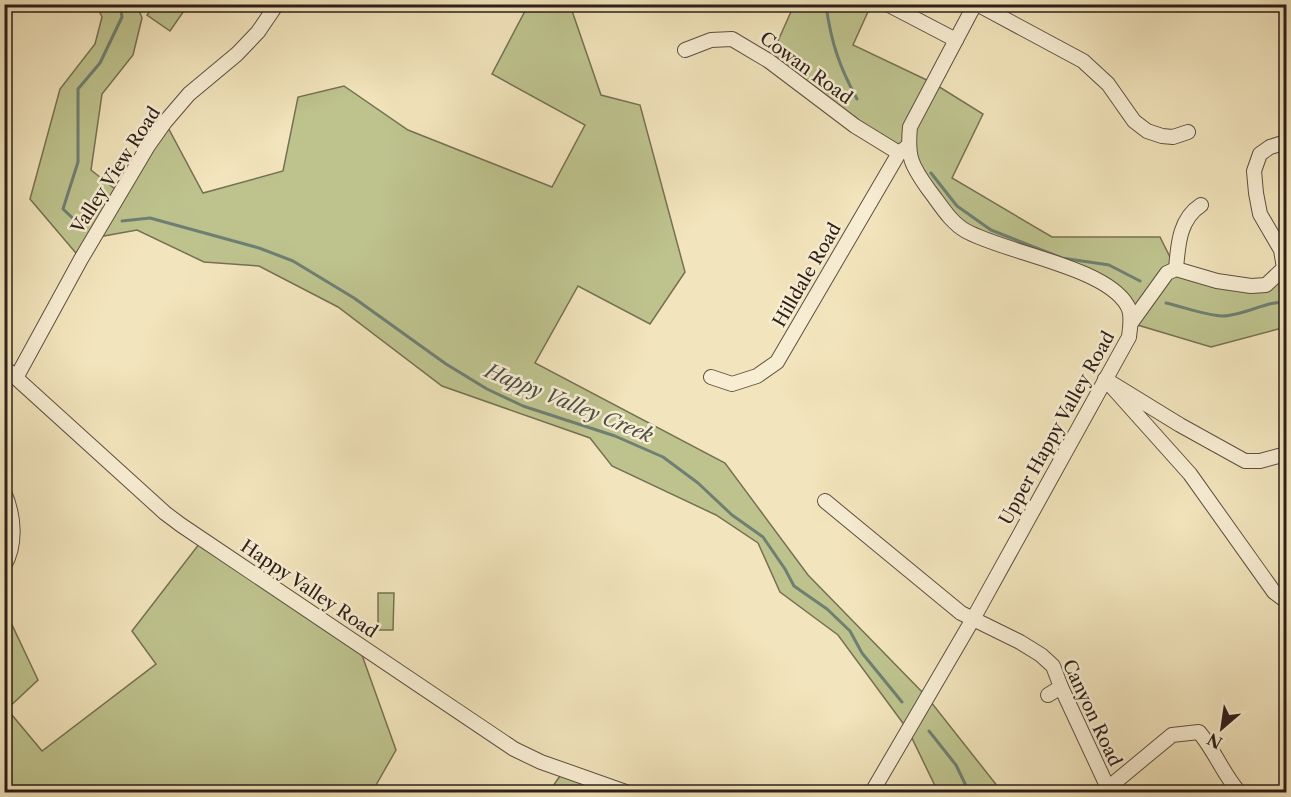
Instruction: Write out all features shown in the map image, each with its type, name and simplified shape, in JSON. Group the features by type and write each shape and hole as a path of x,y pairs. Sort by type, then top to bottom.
{"street":[{"name":"Valley View Road","path":"16,378 81,259 148,146 189,94 237,54 258,32 278,4"},
{"path":"887,4 956,40"},
{"path":"904,149 910,127 976,4 1083,61 1108,84 1134,122 1148,131 1173,137 1188,132"},
{"name":"Cowan Road","path":"685,50 711,40 732,39 769,62 855,126 904,149"},
{"path":"1131,323 1167,273 1176,269 1217,282 1251,286 1266,285 1284,268 1281,250 1260,214 1254,171 1260,154 1270,147 1287,142"},
{"name":"Upper Happy Valley Road","path":"872,792 973,619 1129,337 1131,323 1128,306 1115,291 1090,276 997,244 966,230 953,221 918,176 904,149"},
{"name":"Hilldale Road","path":"711,377 732,384 757,376 777,362 904,149"},
{"path":"1176,269 1182,228 1201,205"},
{"name":"Happy Valley Road","path":"4,367 181,525 514,749 541,762 626,792"},
{"path":"1105,379 1180,425 1245,460 1260,461 1287,454"},
{"path":"1105,379 1190,474 1274,592 1287,601"},
{"path":"4,492 12,519 9,559 4,566"},
{"name":"Canyon Road","path":"825,501 945,602 973,619 1020,642 1041,655 1053,666 1110,790"},
{"path":"1048,695 1061,687"},
{"path":"1110,790 1172,735 1199,732 1211,747 1228,780 1239,792"}],"green space":[{"path":"96,4 137,5 142,18 133,55 102,94 91,170 120,193 165,122 203,193 283,171 298,97 344,86 408,130 552,187 585,125 492,74 525,11 514,5 570,5 601,95 640,105 685,272 650,324 578,286 535,363 725,463 808,575 927,697 1002,792 938,792 908,730 838,635 780,592 758,543 716,515 612,466 590,438 442,386 338,307 259,266 204,262 137,230 93,238 81,259 30,199 60,89 95,44 102,17"},
{"path":"155,5 188,5 170,31 147,15"},
{"path":"794,5 871,5 853,45 933,83 983,114 952,178 1052,237 1160,237 1176,269 1251,286 1278,274 1281,250 1286,241 1286,330 1282,328 1211,347 1131,323 1115,291 966,230 899,153 769,61"},
{"path":"203,539 358,644 396,750 372,792 5,792 4,600 6,612 38,680 7,709 42,751 156,664 132,631"},
{"path":"378,593 394,593 393,630 378,630"},
{"path":"564,770 626,792 549,792"}],"waterway":[{"name":"Happy Valley Creek","path":"79,224 63,209 78,162 78,89 100,63 122,17 120,4"},
{"path":"826,5 837,54 857,99"},
{"path":"931,173 957,206 991,230 1062,258 1109,265 1140,281"},
{"name":"Happy Valley Creek","path":"122,221 150,218 259,248 293,261 354,298 446,364 487,389 523,406 615,436 663,457 698,483 732,515 763,537 794,586 827,609 850,631 862,653 902,702"},
{"path":"1166,303 1201,313 1222,316 1273,303 1286,303"},
{"name":"Happy Valley Creek","path":"929,731 956,765 969,792"}]}
